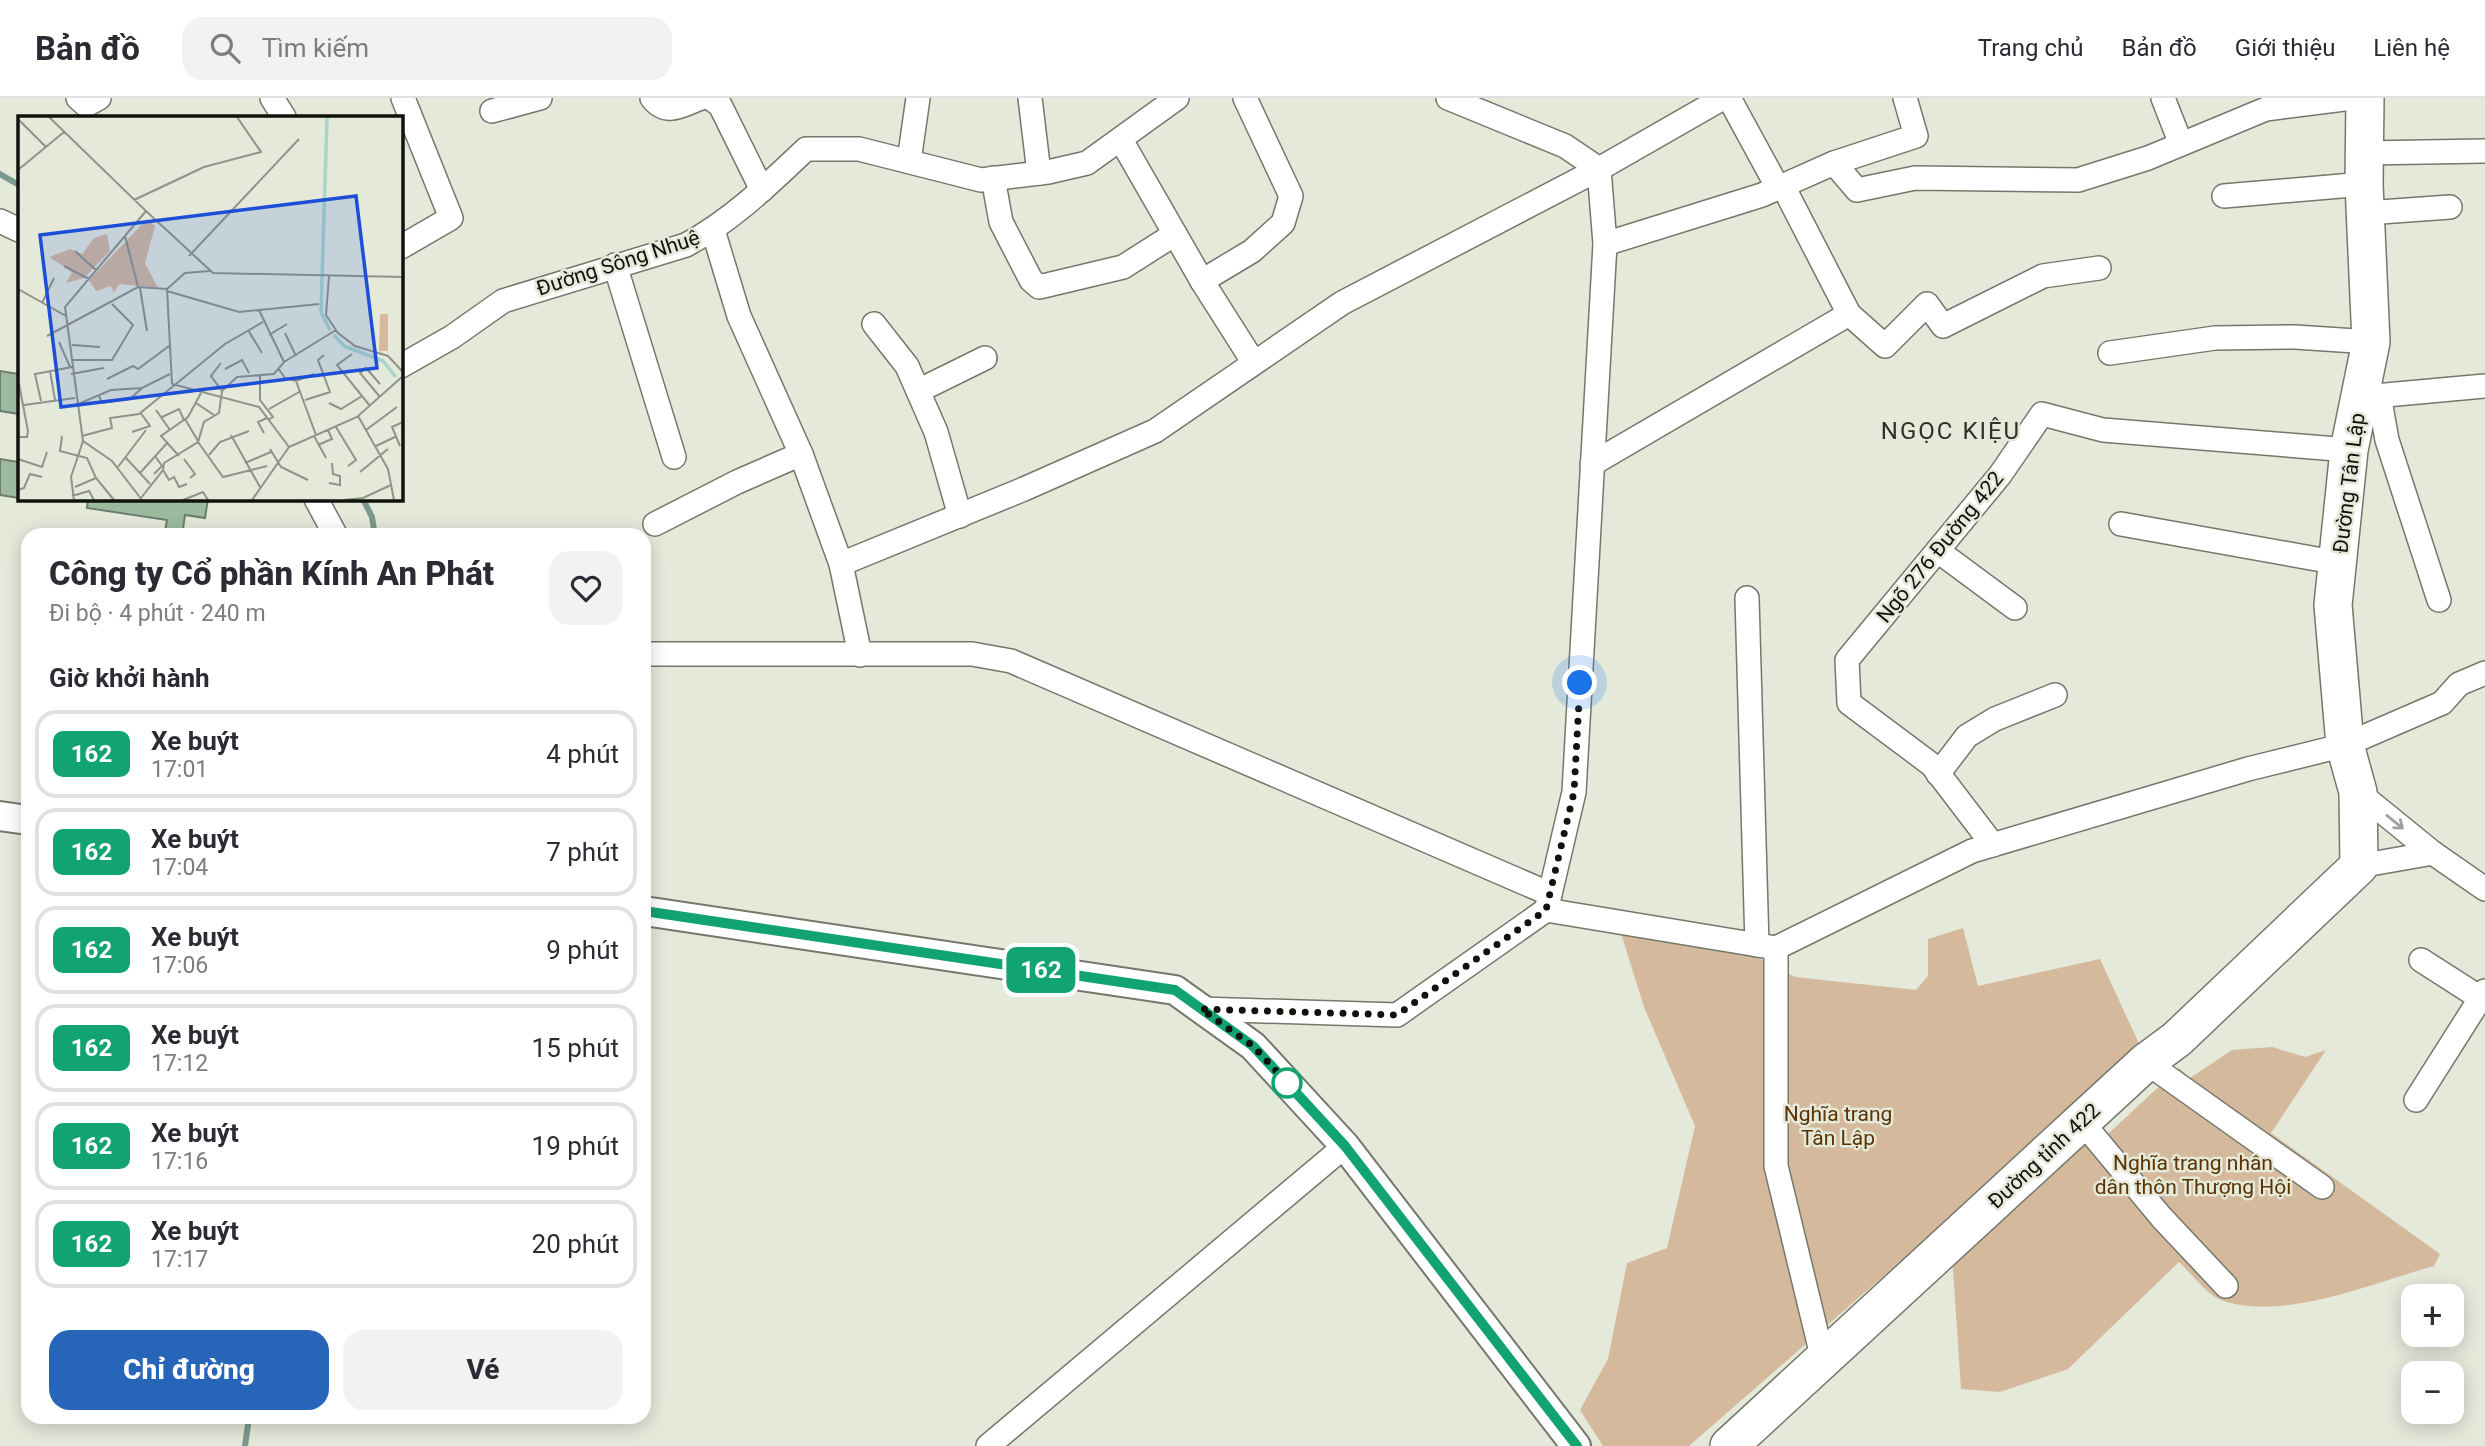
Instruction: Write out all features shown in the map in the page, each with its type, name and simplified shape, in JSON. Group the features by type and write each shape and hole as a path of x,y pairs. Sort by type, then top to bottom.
{"main road":[{"name":"Đường Tân Lập","path":"2359,866 2358,792 2345,745 2333,605 2349,450 2370,396 2371,342 2364,183 2365,98"},
{"name":"Đường tỉnh 422","path":"1729,1446 2146,1062 2177,1039 2359,866"}],"street":[{"path":"78,98 86,105 99,98"},
{"path":"272,98 283,116"},
{"path":"402,246 451,218 403,98"},
{"path":"492,111 540,98"},
{"path":"652,98 659,107 673,110 701,98"},
{"path":"709,98 720,105 762,190"},
{"path":"909,161 918,98"},
{"path":"1030,98 1039,173"},
{"name":"Đường Sông Nhuệ","path":"402,365 452,337 503,300 686,245 713,230 806,149 859,149 981,180 1039,173 1087,163 1177,98"},
{"path":"1202,281 1252,251 1283,223 1292,196 1245,98"},
{"path":"1448,98 1565,146 1599,169"},
{"path":"841,564 960,516 1155,431 1342,303 1599,169 1723,98"},
{"path":"1729,98 1849,314 1885,346 1927,304 1943,326 2043,276 2099,268"},
{"path":"1605,244 1780,187 1834,163 1916,136 1905,98"},
{"path":"2163,98 2181,144"},
{"path":"1834,163 1857,190 1915,178 2078,180 2181,144 2266,109 2352,98"},
{"path":"1121,140 1202,281 1254,363"},
{"path":"2224,196 2364,183 2485,151"},
{"path":"1201,1009 1397,1015 1548,902 1574,792 1605,244 1599,169"},
{"path":"993,178 1001,222 1031,280 1039,287 1123,267 1175,234"},
{"path":"2364,183 2450,207"},
{"path":"0,221 18,230"},
{"path":"713,230 739,316 801,454 841,564 860,655"},
{"path":"615,265 674,457"},
{"path":"1592,464 1849,314"},
{"path":"874,324 907,366 936,432 960,516"},
{"path":"2110,353 2215,338 2295,337 2371,342"},
{"path":"918,391 985,358"},
{"path":"2439,600 2370,396 2485,386"},
{"name":"Ngõ 276 Đường 422","path":"1993,845 1932,765 1849,703 1847,660 2000,475 2042,414 2103,430 2349,450"},
{"path":"655,524 737,482 801,454"},
{"path":"317,500 332,528"},
{"path":"2121,524 2339,563"},
{"path":"1938,551 2015,608"},
{"path":"1747,598 1767,946 1776,1166 1823,1360"},
{"path":"651,654 972,653 1011,661 1548,902 1767,946 1972,851 2248,769 2345,745 2442,703 2459,684 2485,673"},
{"path":"1938,774 1967,736 1995,719 2055,695"},
{"path":"2358,792 2433,853 2485,889"},
{"path":"0,816 21,819"},
{"path":"2359,866 2433,853"},
{"path":"651,912 1175,990 1253,1046 1345,1146 1577,1446"},
{"path":"2416,1100 2484,997 2421,960"},
{"path":"2146,1062 2322,1187"},
{"path":"2082,1122 2162,1218 2226,1286"},
{"path":"988,1446 1345,1146"}],"green space":[{"name":"Nghĩa trang Tân Lập","path":"1619,927 1740,948 1795,977 1916,990 1928,976 1928,939 1963,928 1978,986 2100,959 2142,1050 1689,1446 1603,1446 1580,1410 1608,1359 1627,1263 1667,1248 1695,1126 1644,1007"},
{"name":"Nghĩa trang nhân dân thôn Thượng Hội","path":"2272,1047 2305,1057 2326,1050 2271,1133 2440,1254 2434,1266 2329,1297 2274,1306 2248,1306 2217,1298 2179,1262 2068,1369 2000,1392 1961,1389 1952,1255 2086,1144 2096,1145 2179,1068 2190,1078 2232,1050"}],"building":[{"path":"0,371 18,374 18,414 0,411"},
{"path":"0,459 18,462 18,498 0,495"},
{"path":"88,500 208,500 205,518 185,515 183,528 166,528 167,520 87,508"}],"waterway":[{"path":"0,174 18,184"},
{"path":"364,500 372,517 374,528"},
{"path":"245,1446 248,1424"}],"bus line":[{"name":"162","path":"651,912 1175,990 1253,1046 1345,1146 1577,1446"}],"district":[{"name":"NGỌC KIỆU","path":"1951,431"}],"route":[{"path":"1287,1083 1290,1086 1253,1046 1201,1009 1397,1015 1546,910 1574,792 1580,683"}]}
